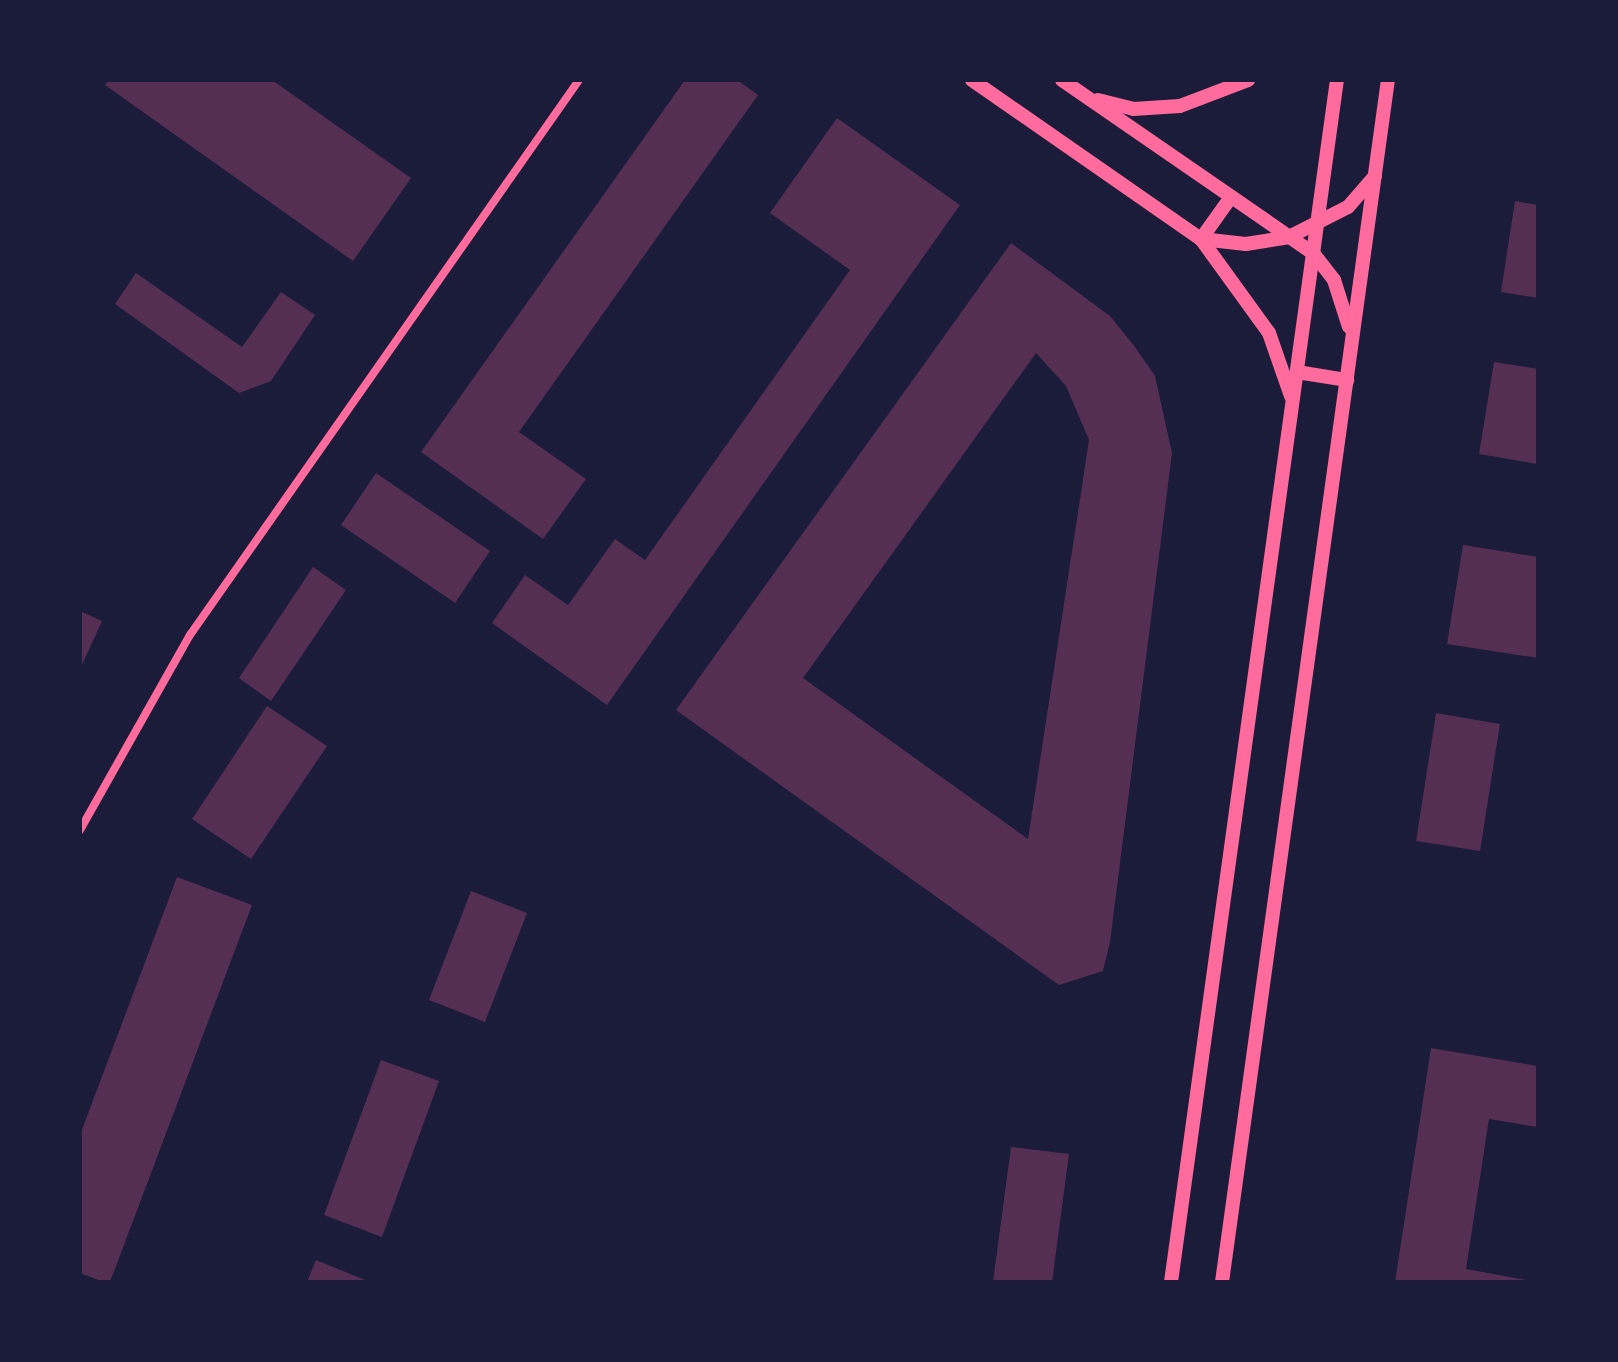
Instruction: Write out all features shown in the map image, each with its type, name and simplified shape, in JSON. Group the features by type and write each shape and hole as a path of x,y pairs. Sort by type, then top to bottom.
{"street":[{"path":"80,830 190,635 579,80"},
{"path":"972,80 1201,239 1269,333 1293,403"},
{"path":"1062,80 1313,253 1334,280 1346,308 1352,344"},
{"path":"1086,97 1133,109 1180,106 1248,80"},
{"path":"1171,1282 1337,80"},
{"path":"1222,1282 1388,80"},
{"path":"1201,239 1246,244 1289,237 1317,226 1348,207 1375,176"},
{"path":"1201,239 1231,197"},
{"path":"1297,372 1347,380"}],"building":[{"path":"109,80 272,80 411,178 353,261 105,85"},
{"path":"685,80 737,80 758,95 519,432 586,479 543,539 421,452"},
{"path":"837,118 960,205 607,705 492,623 525,575 568,605 615,539 645,560 850,270 770,213"},
{"path":"1515,201 1538,205 1538,298 1501,292"},
{"path":"1011,243 1110,316 1155,376 1172,453 1110,942 1103,971 1059,985 676,710","holes":["1036,353 1066,386 1089,440 1028,839 803,678"]},
{"path":"136,273 242,347 281,292 315,315 271,381 239,393 115,304"},
{"path":"1494,362 1538,369 1538,464 1479,454"},
{"path":"376,473 490,551 455,603 341,525"},
{"path":"1463,545 1538,557 1538,658 1447,644"},
{"path":"313,567 346,590 271,701 239,678"},
{"path":"80,611 102,621 80,669"},
{"path":"267,706 327,746 251,859 192,819"},
{"path":"1436,713 1500,724 1480,851 1416,841"},
{"path":"177,877 252,905 110,1282 104,1282 80,1273 80,1135"},
{"path":"471,891 527,913 485,1022 429,1000"},
{"path":"1431,1048 1538,1066 1538,1127 1489,1119 1466,1269 1537,1282 1395,1282"},
{"path":"381,1060 439,1081 382,1237 324,1215"},
{"path":"1011,1147 1069,1154 1052,1282 993,1282"},
{"path":"316,1260 370,1282 307,1282"}]}
